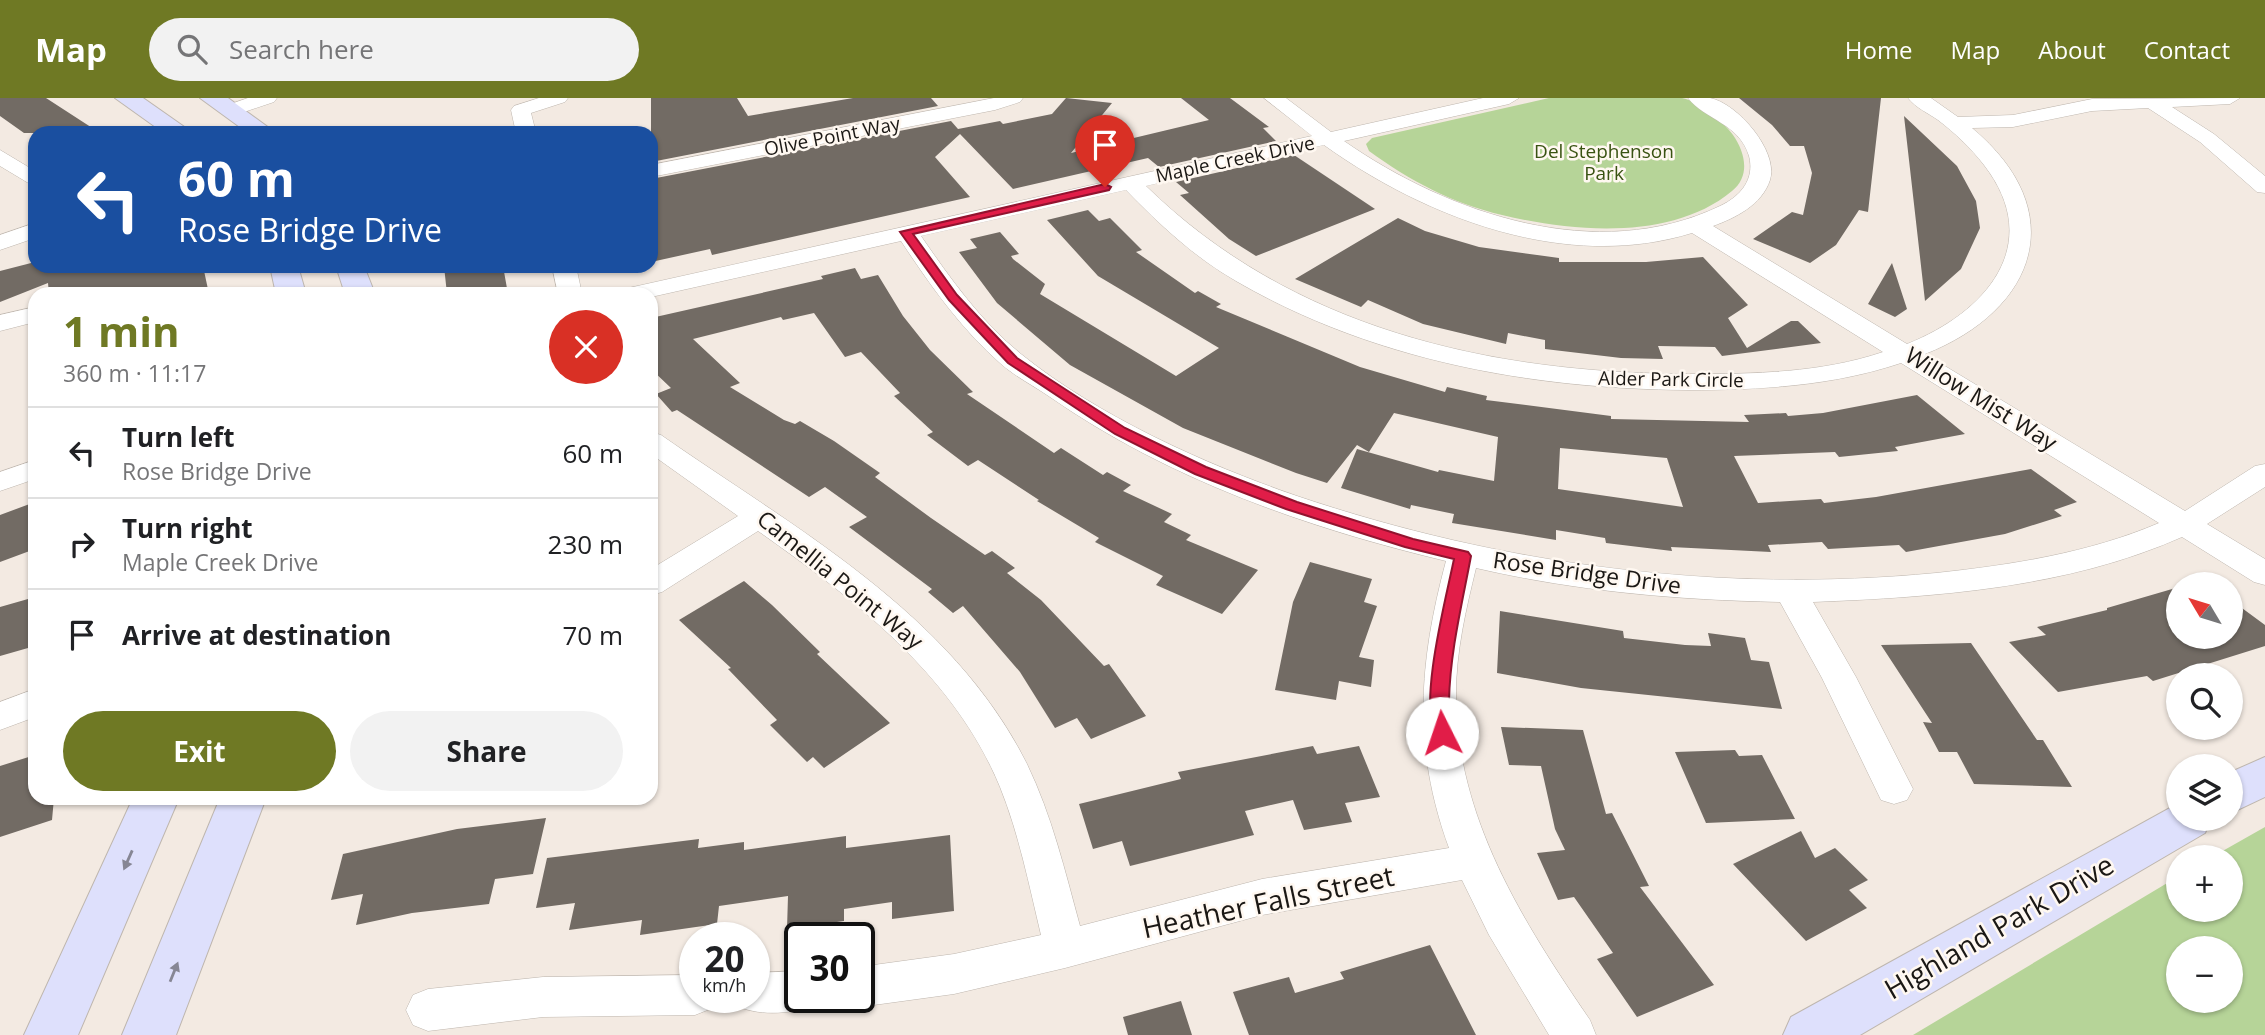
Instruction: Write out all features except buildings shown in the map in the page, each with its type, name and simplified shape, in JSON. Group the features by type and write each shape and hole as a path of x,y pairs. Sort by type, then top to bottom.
{"main road":[{"path":"127,98 170,126"},
{"path":"222,104 254,126"},
{"path":"2243,787 2265,775"},
{"path":"51,1035 153,805"},
{"path":"149,1035 240,805"},
{"name":"Highland Park Drive","path":"1810,1035 2167,831"}],"street":[{"path":"222,104 267,98"},
{"path":"524,126 521,110 558,98"},
{"name":"Olive Point Way","path":"658,170 995,104 1013,98"},
{"path":"1274,98 1327,139 1409,192 1436,204 1496,223 1593,236 1649,233 1696,226 1719,217 1748,197 1758,185 1762,171 1761,160 1749,138 1724,115 1698,98"},
{"name":"Maple Creek Drive","path":"658,288 1509,98"},
{"name":"Alder Park Circle","path":"1130,182 1189,239 1270,291 1390,340 1527,371 1630,382 1733,382 1826,373 1874,363 1906,352 1968,322 1990,304 2016,267 2022,244 2017,201 2006,179 1975,141 1956,123 1917,98"},
{"path":"1956,123 2012,121 2092,106 2148,100 2230,98"},
{"path":"2148,100 2207,138 2265,187"},
{"path":"0,156 28,176"},
{"name":"Willow Mist Way","path":"1696,226 2265,574"},
{"name":"Rose Bridge Drive","path":"906,232 953,298 1013,360 1120,431 1200,470 1291,505 1411,543 1463,556 1555,573 1629,582 1792,593 2002,578 2104,554 2185,524 2265,474"},
{"path":"0,243 28,233"},
{"path":"0,323 28,316"},
{"name":"Camellia Point Way","path":"658,446 761,515 889,615 925,648 972,702 1010,767 1025,803 1065,949"},
{"path":"0,482 28,472"},
{"path":"658,580 761,515"},
{"path":"1463,556 1446,630 1439,713 1453,795 1472,861 1522,957 1574,1035"},
{"path":"1792,593 1839,677 1894,789"},
{"name":"Heather Falls Street","path":"875,985 940,976 1065,949 1232,904 1320,886 1472,861"},
{"path":"428,1010 543,997 679,995"}],"green space":[{"name":"Del Stephenson Park","path":"1549,98 1689,100 1710,112 1733,135 1743,156 1742,178 1732,191 1708,207 1681,218 1652,225 1590,228 1502,215 1449,197 1400,172 1369,151 1366,144 1372,138"},
{"path":"2265,827 2265,1035 1913,1035 2166,884 2166,922 2243,922 2243,845 2233,845"}],"route":[{"path":"1105,187 906,232 953,298 1013,360 1080,407 1120,431 1200,470 1247,489 1343,523 1463,556 1446,630 1441,670 1439,713 1442,733"}]}
